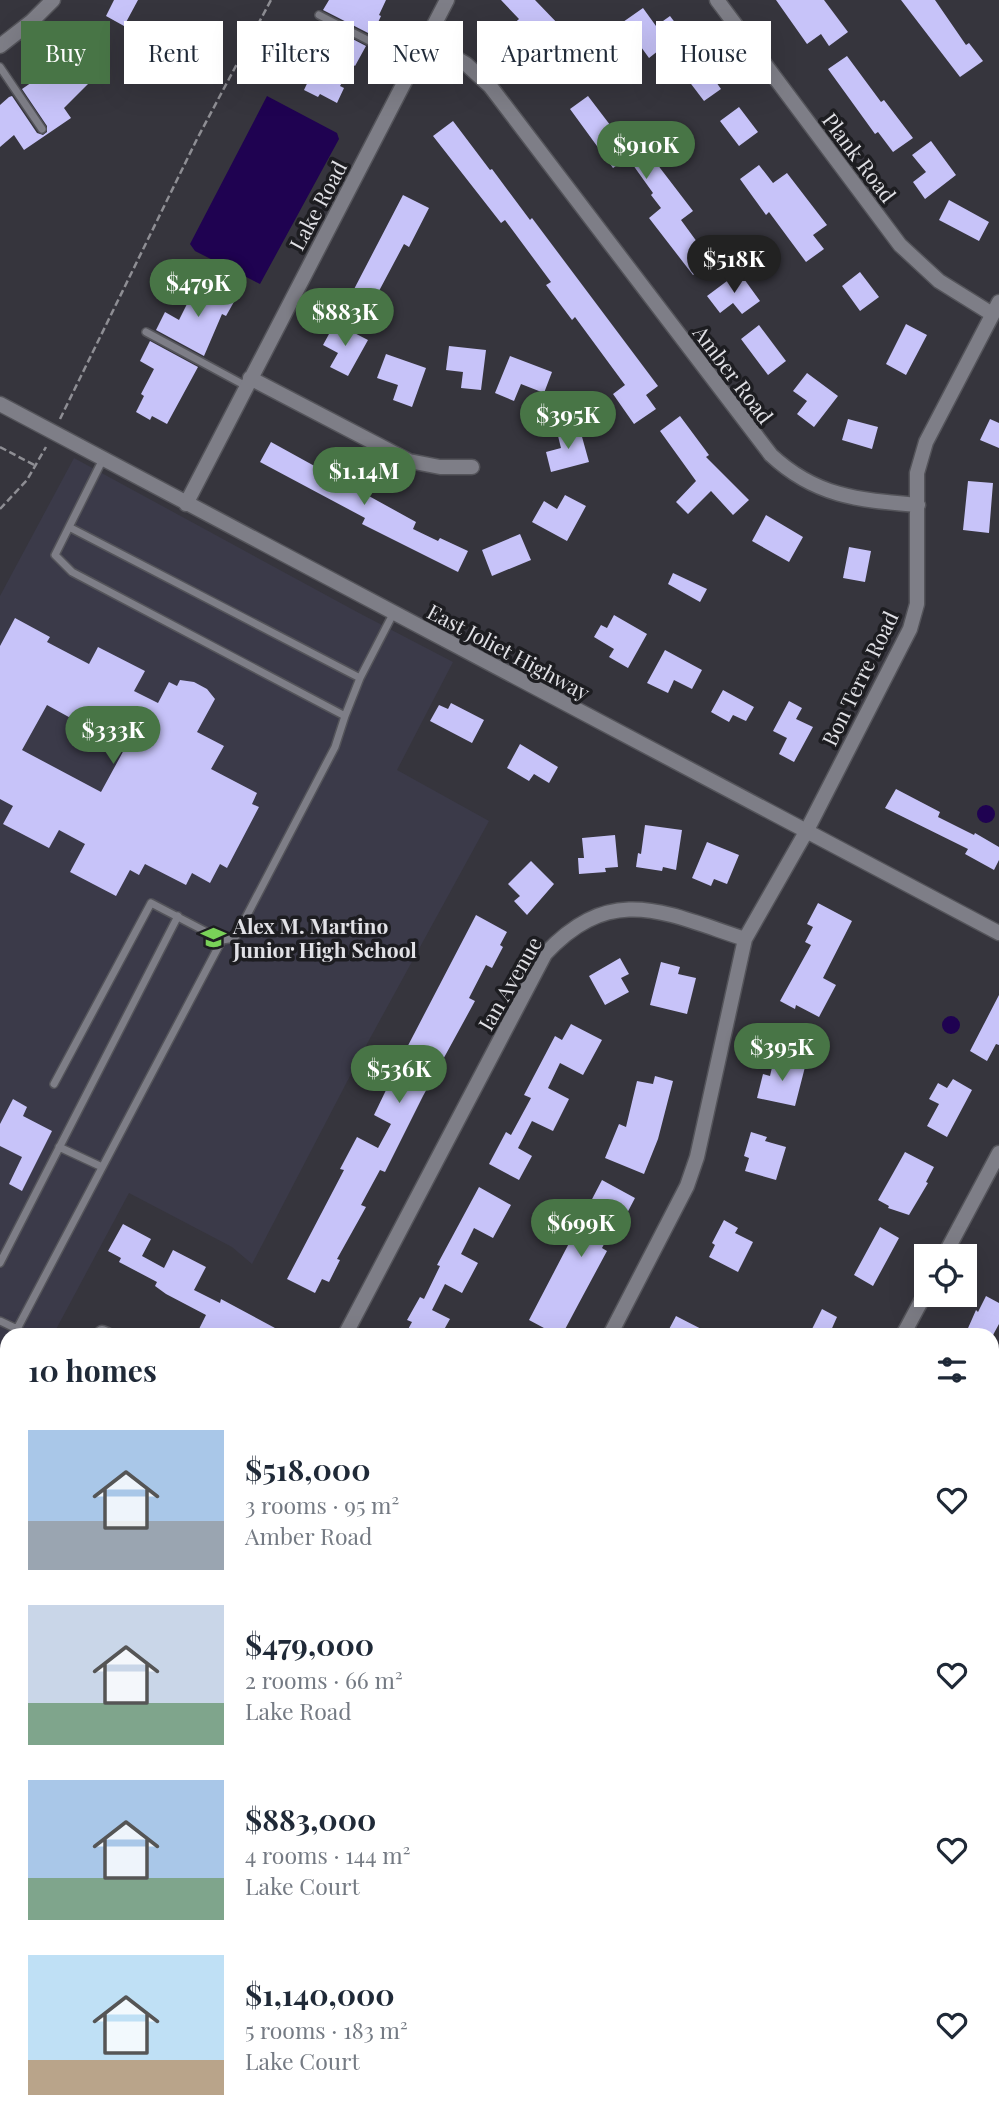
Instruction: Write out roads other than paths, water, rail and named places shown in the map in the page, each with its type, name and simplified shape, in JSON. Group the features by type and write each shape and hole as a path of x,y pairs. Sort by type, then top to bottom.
{"street":[{"path":"0,46 53,0"},
{"name":"Lake Road","path":"436,21 447,0"},
{"name":"Plank Road","path":"718,0 900,245 939,281 996,308"},
{"name":"Amber Road","path":"463,62 490,86 771,455 809,482 841,496 918,505"},
{"name":"Lake Road","path":"186,503 404,84"},
{"name":"Bon Terre Road","path":"614,1328 687,1186 697,1157 745,939 806,832 910,629 917,604 917,474 926,442 996,308"},
{"path":"248,382 409,461 440,467 472,467"},
{"name":"East Joliet Highway","path":"0,404 806,832 998,930"},
{"name":"Ian Avenue","path":"349,1328 545,954 560,938 593,917 625,908 663,912 745,939"},
{"path":"950,1244 999,1153"},
{"path":"907,1328 918,1307"}],"lane":[{"path":"319,15 368,40"},
{"path":"0,67 42,128"},
{"path":"146,332 248,382"},
{"path":"103,459 55,555 72,572 345,716"},
{"path":"69,527 360,678"},
{"path":"54,1083 151,902 222,940 235,938 335,747 360,678 393,614"},
{"path":"0,1263 178,916"},
{"path":"18,1328 222,940"},
{"path":"59,1147 102,1167"}],"place":[{"name":"Alex M. Martino Junior High School","path":"213,937"}]}
